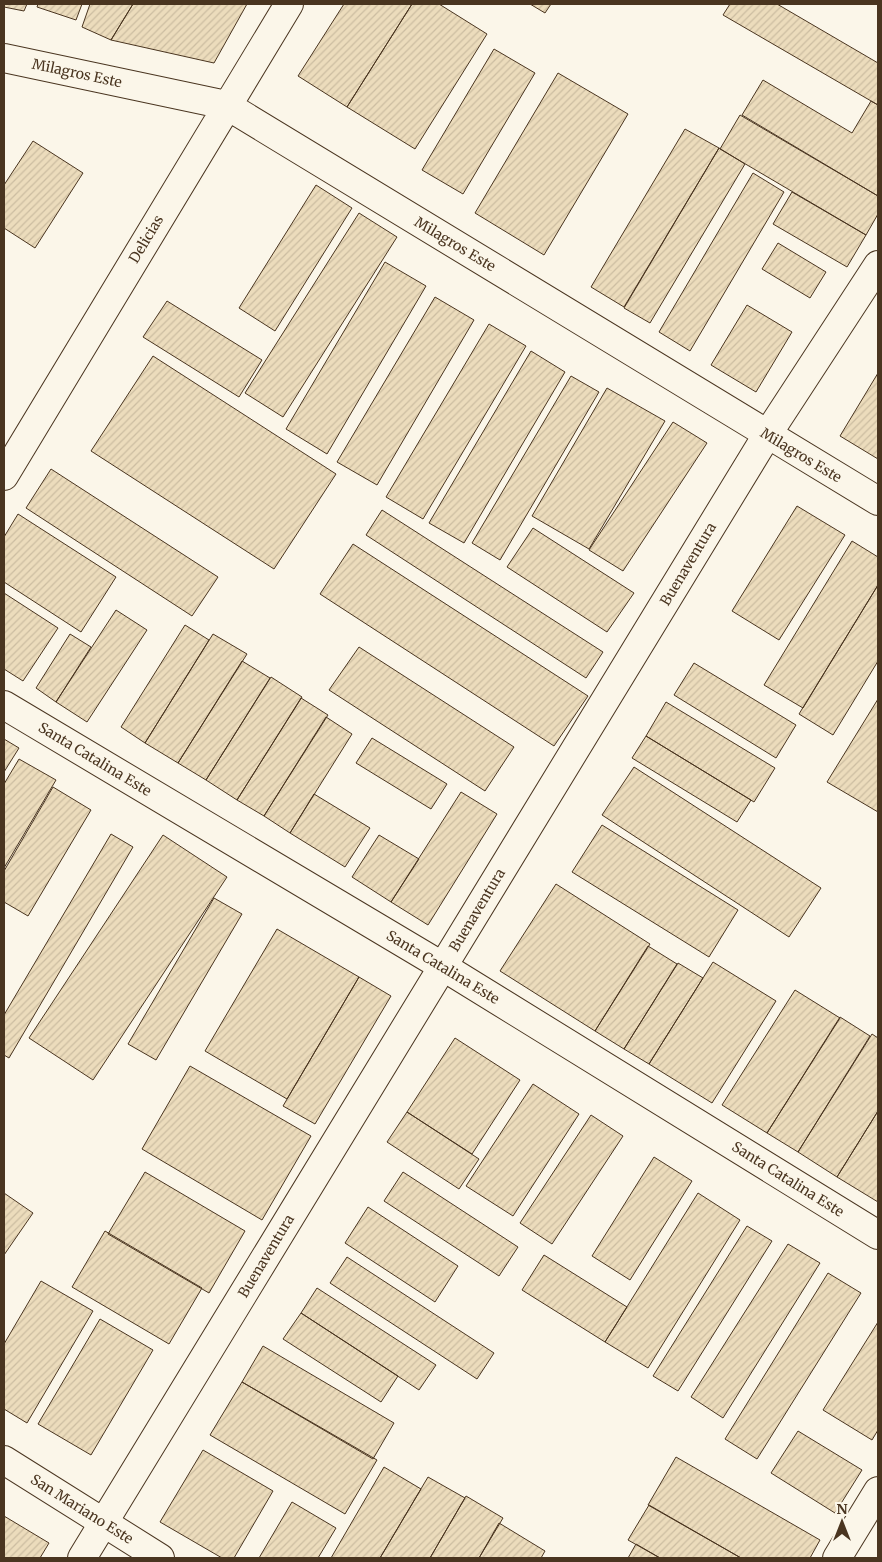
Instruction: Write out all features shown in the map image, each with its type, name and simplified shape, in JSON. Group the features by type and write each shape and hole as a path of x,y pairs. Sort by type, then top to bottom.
{"street":[{"name":"Delicias","path":"4,476 226,105 289,4"},
{"name":"Milagros Este","path":"4,58 226,105 878,501"},
{"name":"Buenaventura","path":"82,1558 767,435 878,265"},
{"name":"Santa Catalina Este","path":"4,704 442,966 878,1235"},
{"name":"San Mariano Este","path":"4,1460 160,1558"},
{"path":"837,1558 878,1491"}],"building":[{"path":"4,4 27,4 24,11 4,7"},
{"path":"38,4 82,4 76,20 37,7"},
{"path":"90,4 133,4 111,40 82,27"},
{"path":"133,4 247,4 214,63 111,40"},
{"path":"344,4 412,4 347,107 298,76"},
{"path":"412,4 439,4 487,34 415,149 347,107"},
{"path":"530,4 551,4 545,13"},
{"path":"730,4 777,4 878,63 878,105 723,15"},
{"path":"494,49 535,73 463,194 422,170"},
{"path":"558,73 628,114 544,255 475,213"},
{"path":"763,80 852,133 871,101 878,105 878,196 742,115"},
{"path":"740,115 878,196 878,214 866,235 720,149"},
{"path":"685,129 719,148 624,307 591,287"},
{"path":"33,141 83,173 35,248 4,228 4,185"},
{"path":"719,148 745,164 650,323 624,308"},
{"path":"753,173 784,192 690,351 659,332"},
{"path":"316,185 352,208 275,331 239,308"},
{"path":"792,192 866,235 847,267 773,224"},
{"path":"359,213 397,237 283,417 245,393"},
{"path":"778,243 826,272 810,298 762,269"},
{"path":"385,262 426,286 327,454 286,429"},
{"path":"435,297 474,320 377,485 337,462"},
{"path":"167,301 262,360 239,397 143,337"},
{"path":"747,305 792,332 756,392 711,365"},
{"path":"489,324 526,346 423,519 386,497"},
{"path":"531,351 565,372 464,543 429,523"},
{"path":"153,356 336,474 274,569 91,451"},
{"path":"878,373 878,459 840,436"},
{"path":"571,376 599,392 500,560 472,543"},
{"path":"607,388 665,421 589,549 532,516"},
{"path":"673,422 707,443 623,571 589,550"},
{"path":"51,469 218,577 192,616 26,508"},
{"path":"797,506 845,535 779,640 732,611"},
{"path":"382,510 603,652 586,678 366,535"},
{"path":"18,514 116,577 81,632 4,582 4,537"},
{"path":"533,528 634,593 607,632 507,567"},
{"path":"852,541 878,557 878,585 803,708 764,685"},
{"path":"353,544 588,696 554,746 320,594"},
{"path":"878,585 878,661 833,735 799,714"},
{"path":"4,593 58,628 23,681 4,669"},
{"path":"116,610 147,630 87,722 56,702"},
{"path":"185,625 209,640 145,743 121,727"},
{"path":"70,634 91,647 56,702 36,688"},
{"path":"213,634 247,654 178,763 145,743"},
{"path":"359,647 514,747 485,791 329,690"},
{"path":"242,661 270,678 206,780 178,763"},
{"path":"694,663 796,725 776,758 674,695"},
{"path":"271,677 302,697 237,800 206,780"},
{"path":"301,698 328,715 264,816 237,800"},
{"path":"878,699 878,812 827,782"},
{"path":"666,702 775,768 754,802 646,736"},
{"path":"326,717 352,734 290,833 264,816"},
{"path":"646,736 751,800 737,822 632,758"},
{"path":"372,738 447,784 431,809 356,763"},
{"path":"4,739 19,748 4,772"},
{"path":"19,759 56,780 4,868 4,784"},
{"path":"634,767 821,888 789,937 602,815"},
{"path":"53,787 91,810 28,916 4,902 4,871"},
{"path":"461,792 497,814 428,925 391,902"},
{"path":"314,794 370,828 345,867 290,833"},
{"path":"602,825 738,910 709,957 572,872"},
{"path":"111,834 133,847 9,1058 4,1055 4,1015"},
{"path":"163,835 227,877 93,1080 29,1038"},
{"path":"379,835 419,859 391,902 352,877"},
{"path":"556,884 650,944 595,1031 500,971"},
{"path":"214,898 242,914 156,1060 128,1044"},
{"path":"277,929 359,977 287,1099 205,1051"},
{"path":"648,946 677,964 624,1049 595,1031"},
{"path":"713,962 776,1001 712,1103 649,1064"},
{"path":"678,963 703,978 649,1064 624,1049"},
{"path":"359,977 391,996 315,1124 283,1106"},
{"path":"795,990 840,1018 767,1133 722,1105"},
{"path":"840,1017 870,1036 798,1152 767,1133"},
{"path":"872,1034 878,1038 878,1111 837,1177 798,1152"},
{"path":"455,1038 520,1080 472,1154 407,1112"},
{"path":"190,1066 311,1136 262,1220 142,1149"},
{"path":"533,1084 579,1114 513,1216 466,1186"},
{"path":"878,1111 878,1202 837,1177"},
{"path":"407,1112 479,1159 459,1189 387,1142"},
{"path":"591,1115 623,1136 552,1244 520,1223"},
{"path":"654,1157 692,1181 630,1280 592,1256"},
{"path":"145,1172 245,1231 209,1293 108,1234"},
{"path":"403,1172 518,1247 499,1276 384,1201"},
{"path":"4,1193 33,1213 4,1255"},
{"path":"698,1193 740,1220 648,1368 605,1342"},
{"path":"368,1207 458,1266 435,1302 345,1243"},
{"path":"747,1226 772,1241 678,1391 653,1376"},
{"path":"105,1231 202,1288 169,1344 72,1287"},
{"path":"788,1244 820,1263 723,1418 691,1397"},
{"path":"544,1255 627,1307 605,1342 522,1290"},
{"path":"347,1257 494,1353 477,1379 330,1283"},
{"path":"828,1273 861,1293 757,1459 725,1439"},
{"path":"41,1281 93,1311 27,1423 4,1409 4,1344"},
{"path":"317,1288 436,1365 419,1390 301,1313"},
{"path":"301,1313 398,1376 381,1402 283,1339"},
{"path":"100,1319 153,1350 91,1455 38,1424"},
{"path":"878,1322 878,1430 872,1440 823,1410"},
{"path":"263,1346 394,1423 373,1459 242,1382"},
{"path":"242,1382 377,1460 345,1514 210,1435"},
{"path":"798,1431 862,1470 835,1513 771,1473"},
{"path":"203,1450 273,1491 234,1558 222,1558 160,1522"},
{"path":"676,1457 820,1540 810,1558 741,1558 648,1505"},
{"path":"384,1467 421,1489 380,1558 331,1558"},
{"path":"428,1477 465,1498 430,1558 380,1558"},
{"path":"466,1496 503,1518 479,1558 430,1558"},
{"path":"292,1502 336,1528 318,1558 259,1558"},
{"path":"649,1505 741,1558 660,1558 628,1540"},
{"path":"4,1516 49,1543 40,1558 4,1558"},
{"path":"499,1523 545,1551 541,1558 479,1558"},
{"path":"636,1544 660,1558 628,1558"}]}
